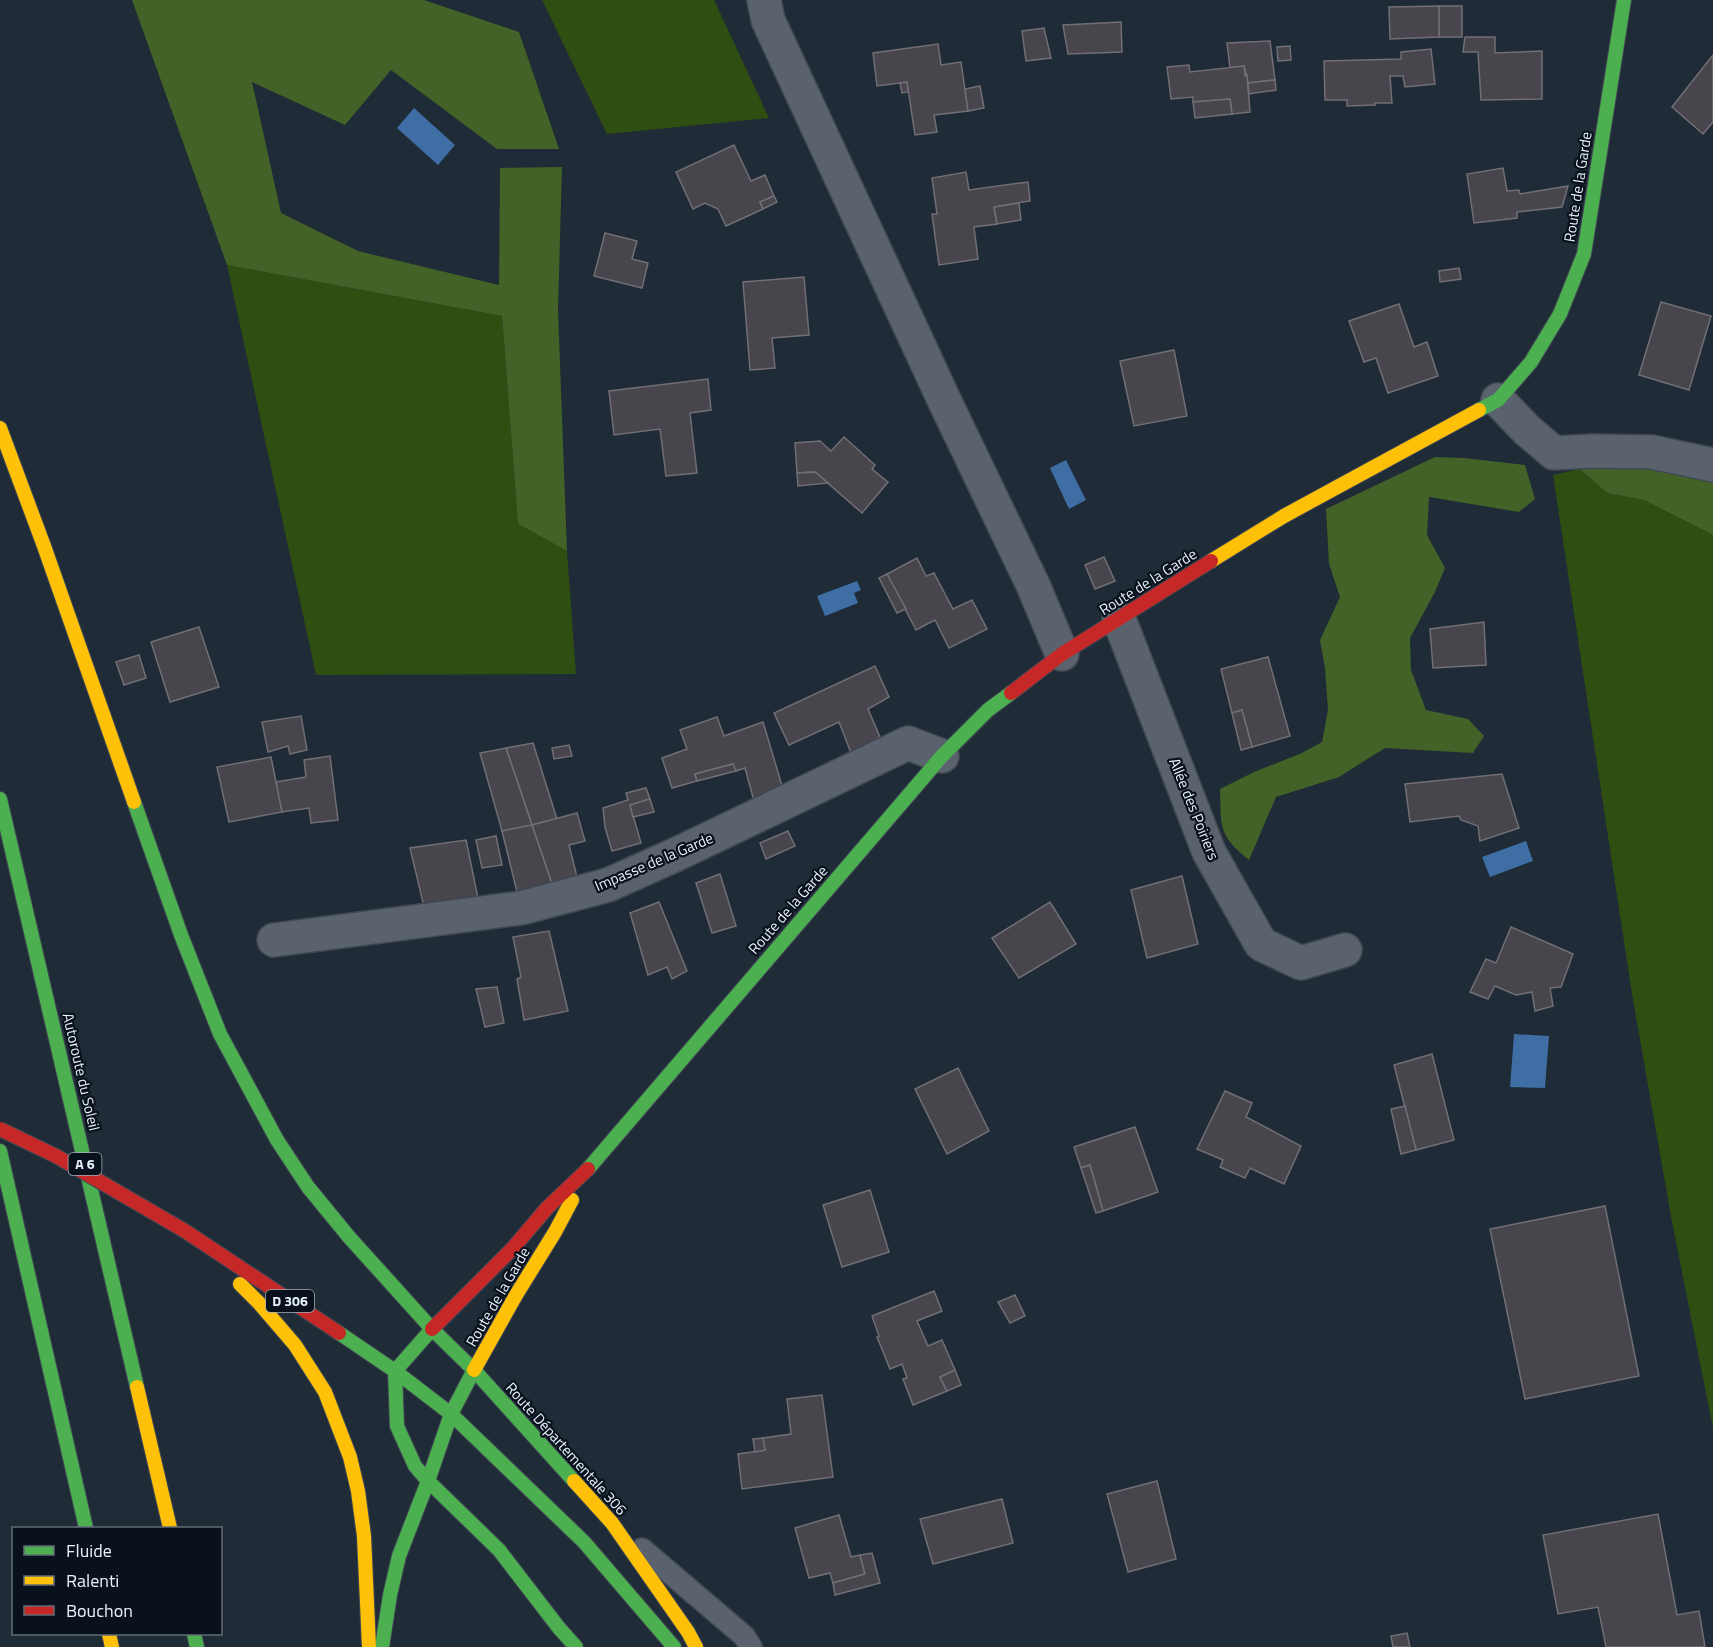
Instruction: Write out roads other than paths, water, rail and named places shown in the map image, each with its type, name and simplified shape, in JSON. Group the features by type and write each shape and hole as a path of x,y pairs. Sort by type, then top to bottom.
{"main road":[{"name":"Route de la Garde","path":"432,1329 513,1248 547,1208 582,1176 942,756 988,710 1062,654 1284,516 1498,400 1531,362 1560,314 1584,254 1624,0"},
{"name":"Route Départementale 306","path":"0,428 181,935 220,1034 277,1140 308,1186 349,1238 432,1329 474,1370 612,1523 696,1647"},
{"name":"Autoroute du Soleil","path":"0,799 170,1527"},
{"name":"D 306","path":"0,1129 56,1156 185,1231 395,1371 451,1414 584,1542 674,1647"},
{"path":"0,1151 86,1527"},
{"name":"Route de la Garde","path":"381,1647 399,1556 451,1414 520,1287 563,1220 582,1176"},
{"path":"185,1231 259,1303 295,1344 325,1392 350,1457 358,1491 364,1536 369,1647"},
{"path":"432,1329 395,1371 397,1426 415,1466 499,1550 576,1647"}],"street":[{"path":"764,0 768,20 946,404 1033,585 1062,654"},
{"path":"1498,400 1527,430 1554,453 1652,452 1713,465"},
{"name":"Allée des Poiriers","path":"1119,619 1209,852 1262,944 1301,963 1345,950"},
{"name":"Impasse de la Garde","path":"274,940 521,908 608,885 908,743 942,756"}],"lane":[{"path":"612,1523 744,1636 751,1647"}],"water":[{"path":"414,108 455,145 438,165 397,128"},
{"path":"1066,460 1086,500 1069,509 1050,468"},
{"path":"857,581 861,590 854,593 858,603 825,616 817,596"},
{"path":"1526,841 1533,861 1490,877 1482,857"},
{"path":"1514,1034 1549,1036 1545,1088 1510,1087"}]}
